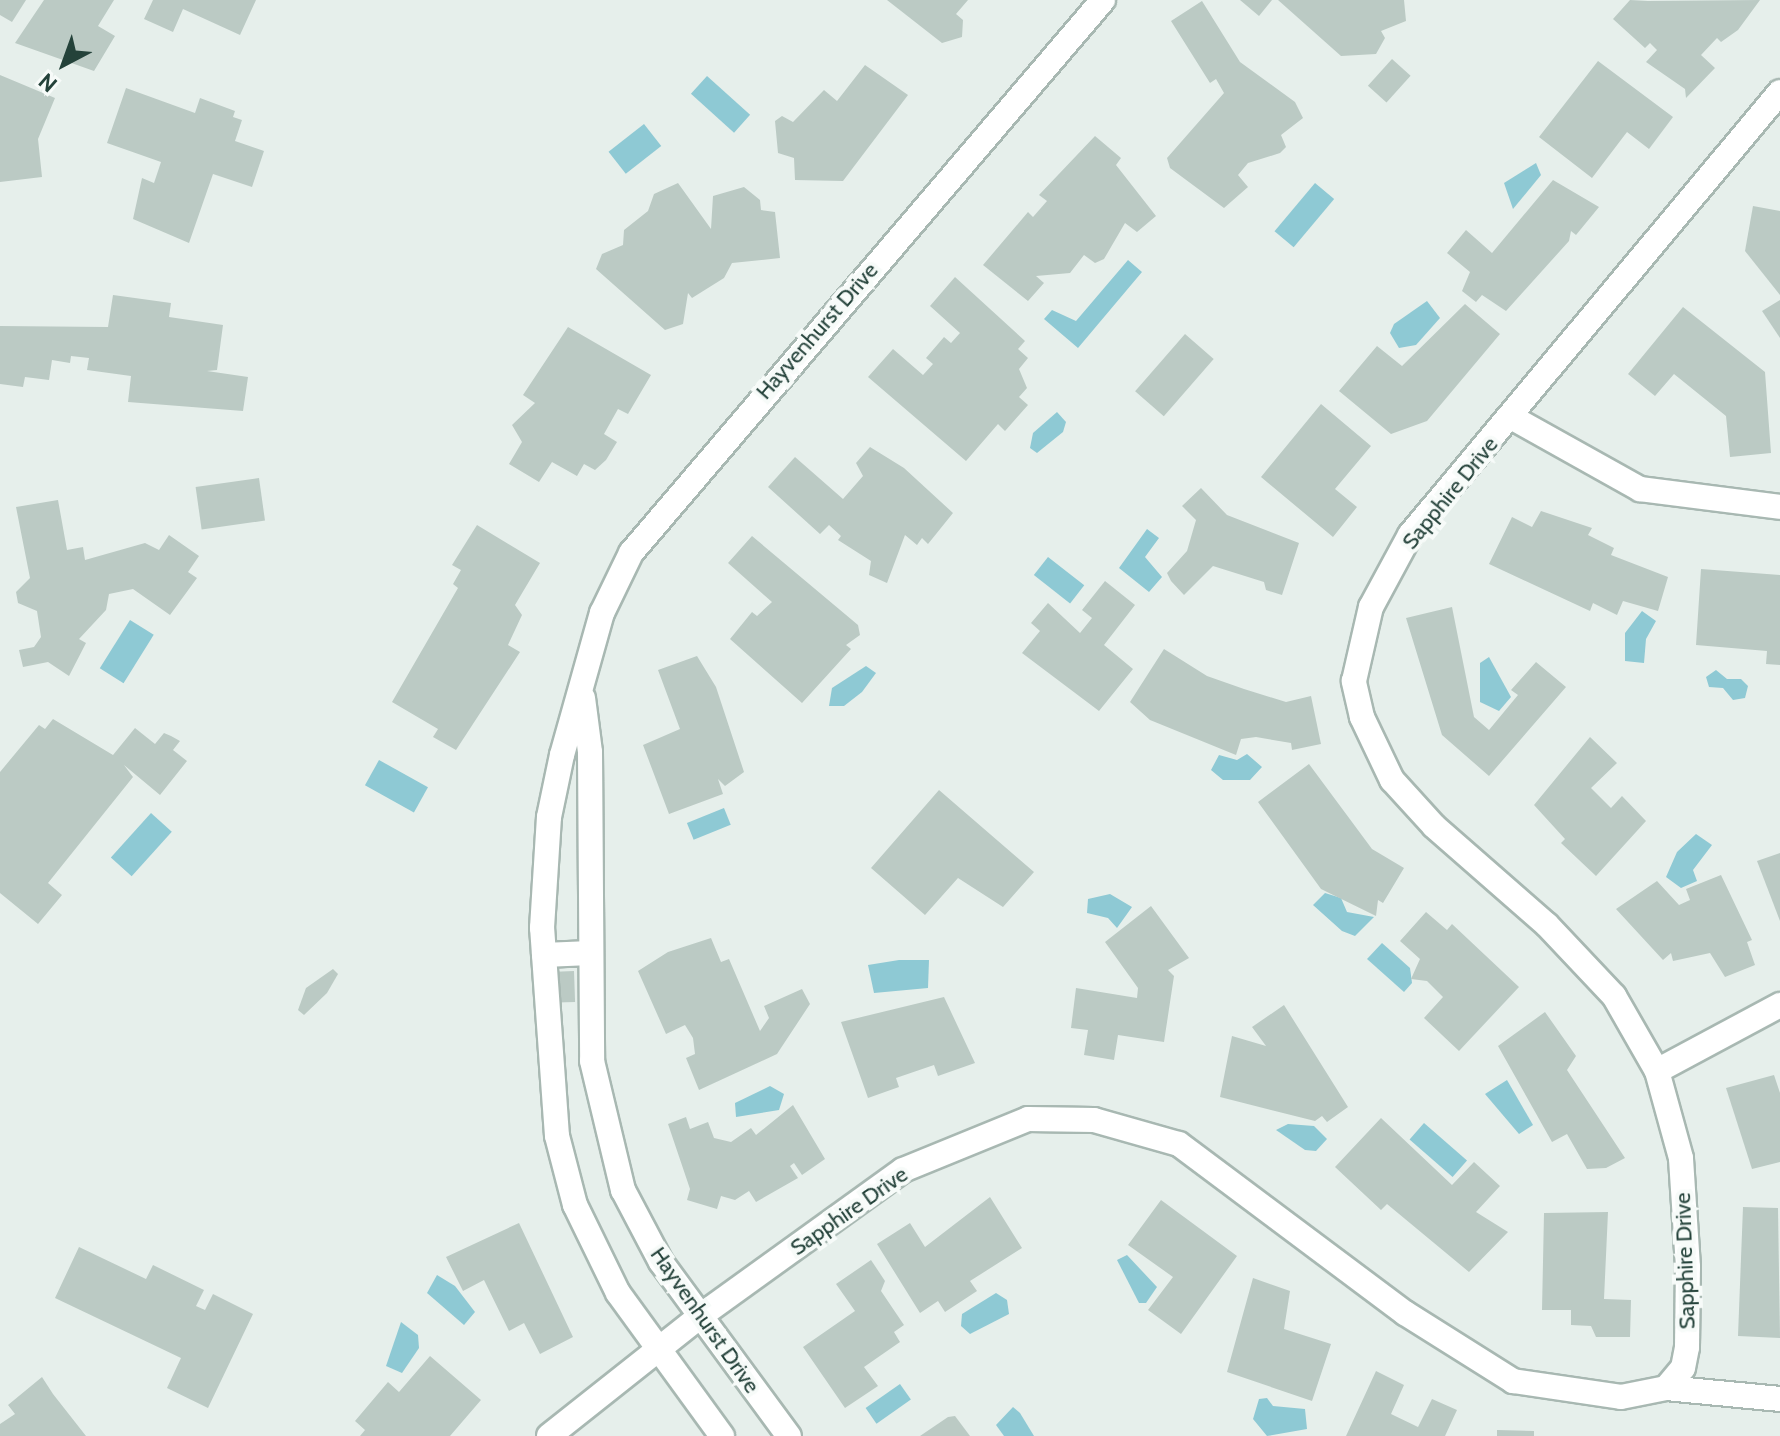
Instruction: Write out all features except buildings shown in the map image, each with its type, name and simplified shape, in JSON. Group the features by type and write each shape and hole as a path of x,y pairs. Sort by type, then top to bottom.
{"street":[{"name":"Hayvenhurst Drive","path":"722,1436 655,1350 618,1293 575,1205 557,1136 549,1067 544,955 549,817 602,613 631,553 671,499 1103,0"},
{"name":"Sapphire Drive","path":"549,1436 655,1350 903,1170 1028,1119 1094,1120 1179,1144 1405,1313 1513,1381 1621,1397 1666,1388 1683,1368 1687,1347 1688,1267 1681,1158 1657,1071 1614,996 1392,780 1362,717 1354,681 1371,607 1410,535 1511,417 1711,168 1780,92"},
{"path":"1511,417 1640,489 1780,507"},
{"name":"Hayvenhurst Drive","path":"582,692 590,752 592,1061 623,1190 699,1317 789,1436"},
{"path":"544,955 590,953"},
{"path":"1657,1071 1780,1005"},
{"path":"549,1067 592,1061"},
{"path":"1666,1388 1780,1399"}],"water":[{"path":"707,76 750,115 734,133 691,94"},
{"path":"644,124 661,146 626,174 609,152"},
{"path":"1536,163 1541,175 1513,209 1504,183"},
{"path":"1315,183 1334,199 1294,247 1275,231"},
{"path":"1128,260 1142,272 1078,348 1044,319 1052,310 1076,321"},
{"path":"1427,301 1440,318 1416,345 1399,348 1390,333 1394,324"},
{"path":"1057,412 1066,422 1063,432 1037,453 1030,448 1033,433"},
{"path":"1147,529 1159,538 1145,557 1162,577 1149,592 1119,568"},
{"path":"1048,557 1084,585 1070,603 1034,575"},
{"path":"1642,611 1656,621 1646,639 1644,663 1625,661 1625,633"},
{"path":"130,620 154,635 124,683 100,668"},
{"path":"1489,657 1511,697 1499,711 1480,702 1480,663"},
{"path":"866,666 876,673 862,692 844,706 829,706 832,688"},
{"path":"1716,670 1727,679 1741,679 1748,686 1745,698 1733,700 1723,688 1709,687 1706,677"},
{"path":"1247,754 1262,767 1250,780 1223,780 1211,770 1219,755 1237,760"},
{"path":"379,760 428,787 414,813 365,785"},
{"path":"724,808 731,825 694,840 687,823"},
{"path":"151,813 172,832 132,876 111,858"},
{"path":"1696,834 1712,845 1693,870 1697,881 1681,888 1666,877 1677,852"},
{"path":"1325,893 1341,898 1347,912 1374,917 1355,936 1342,931 1313,905"},
{"path":"1110,894 1132,907 1117,928 1108,918 1087,913 1088,899"},
{"path":"1382,943 1410,968 1412,983 1404,992 1367,959"},
{"path":"899,960 929,960 928,988 874,993 868,965"},
{"path":"1507,1080 1533,1125 1519,1134 1485,1094"},
{"path":"770,1086 784,1094 779,1110 736,1117 735,1103"},
{"path":"1424,1123 1467,1160 1453,1177 1410,1140"},
{"path":"1288,1124 1314,1126 1327,1139 1316,1151 1305,1150 1276,1130"},
{"path":"1127,1255 1157,1287 1146,1303 1139,1303 1117,1260"},
{"path":"437,1275 455,1286 475,1312 464,1325 427,1293"},
{"path":"996,1293 1007,1300 1009,1314 970,1334 961,1326 962,1314"},
{"path":"401,1322 418,1335 419,1348 402,1373 386,1366"},
{"path":"900,1384 911,1400 876,1424 866,1408"},
{"path":"1267,1398 1273,1406 1305,1409 1307,1429 1267,1436 1253,1419 1259,1399"},
{"path":"1013,1407 1034,1436 1004,1436 996,1425"}]}
